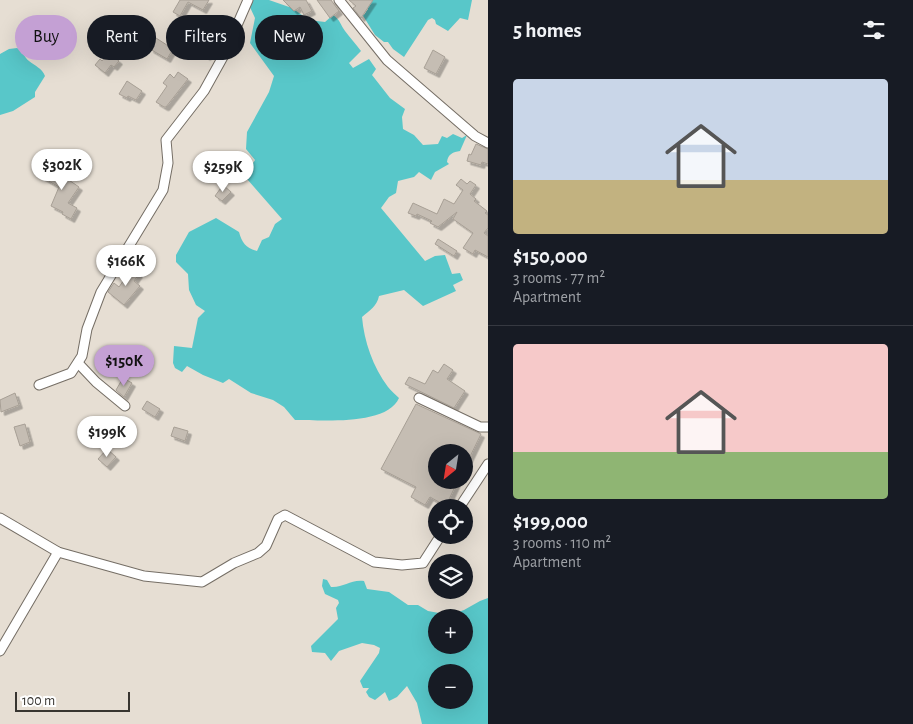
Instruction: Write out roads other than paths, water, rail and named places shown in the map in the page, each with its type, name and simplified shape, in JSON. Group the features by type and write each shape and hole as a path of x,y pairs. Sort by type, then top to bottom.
{"street":[{"path":"39,385 71,373 82,356 87,329 101,292 163,190 168,163 166,140 208,84 224,55 248,0"},
{"path":"340,0 387,60 475,136 488,143"},
{"path":"78,363 96,382 125,406"},
{"path":"419,398 480,427 488,427"},
{"path":"465,499 488,464"},
{"path":"0,518 58,552 144,576 202,582 234,563 258,553 266,546 278,519 285,514 374,562 402,565 423,563 435,544"},
{"path":"0,651 58,552"}],"water":[{"path":"251,0 269,0 292,8 302,15 255,15 255,18 248,3"},
{"path":"366,0 472,0 468,20 460,18 448,31 436,24 432,18 428,20 404,57 393,49 388,42 384,42 375,35 357,6 364,15 368,9 364,2"},
{"path":"333,15 361,51 349,63 353,68 369,59 376,69 372,75 390,98 405,109 402,117 403,129 414,135 423,145 438,144 442,136 447,138 453,134 462,138 467,135 460,151 450,155 447,162 449,164 435,172 431,180 419,172 414,177 398,181 396,193 389,197 381,208 425,261 435,256 445,255 452,274 460,273 463,280 453,285 456,291 423,306 404,290 379,296 375,305 362,317 367,344 374,362 388,387 399,398 392,407 368,417 352,420 295,420 284,407 273,400 251,393 229,379 223,383 187,366 182,372 175,368 173,363 174,346 192,348 198,318 205,311 196,305 189,290 188,274 176,262 176,255 189,232 216,218 239,232 245,244 257,251 262,240 269,237 275,224 282,219 247,179 250,168 255,160 246,149 247,132 269,92 274,76 262,60 323,60 323,22"},
{"path":"255,18 255,50 250,43"},
{"path":"15,48 15,60 28,60 40,69 45,76 35,92 35,97 13,111 0,115 0,54"},
{"path":"323,579 327,580 331,587 355,581 364,581 367,589 389,592 408,605 418,605 428,611 428,654 473,654 473,609 466,609 488,598 488,724 422,724 417,703 407,686 397,697 389,701 385,692 375,700 369,697 366,692 369,688 363,688 360,681 379,653 380,648 374,645 362,643 339,651 331,661 325,653 312,652 311,646 338,619 336,608 339,603 338,600 325,594 322,586"}]}
